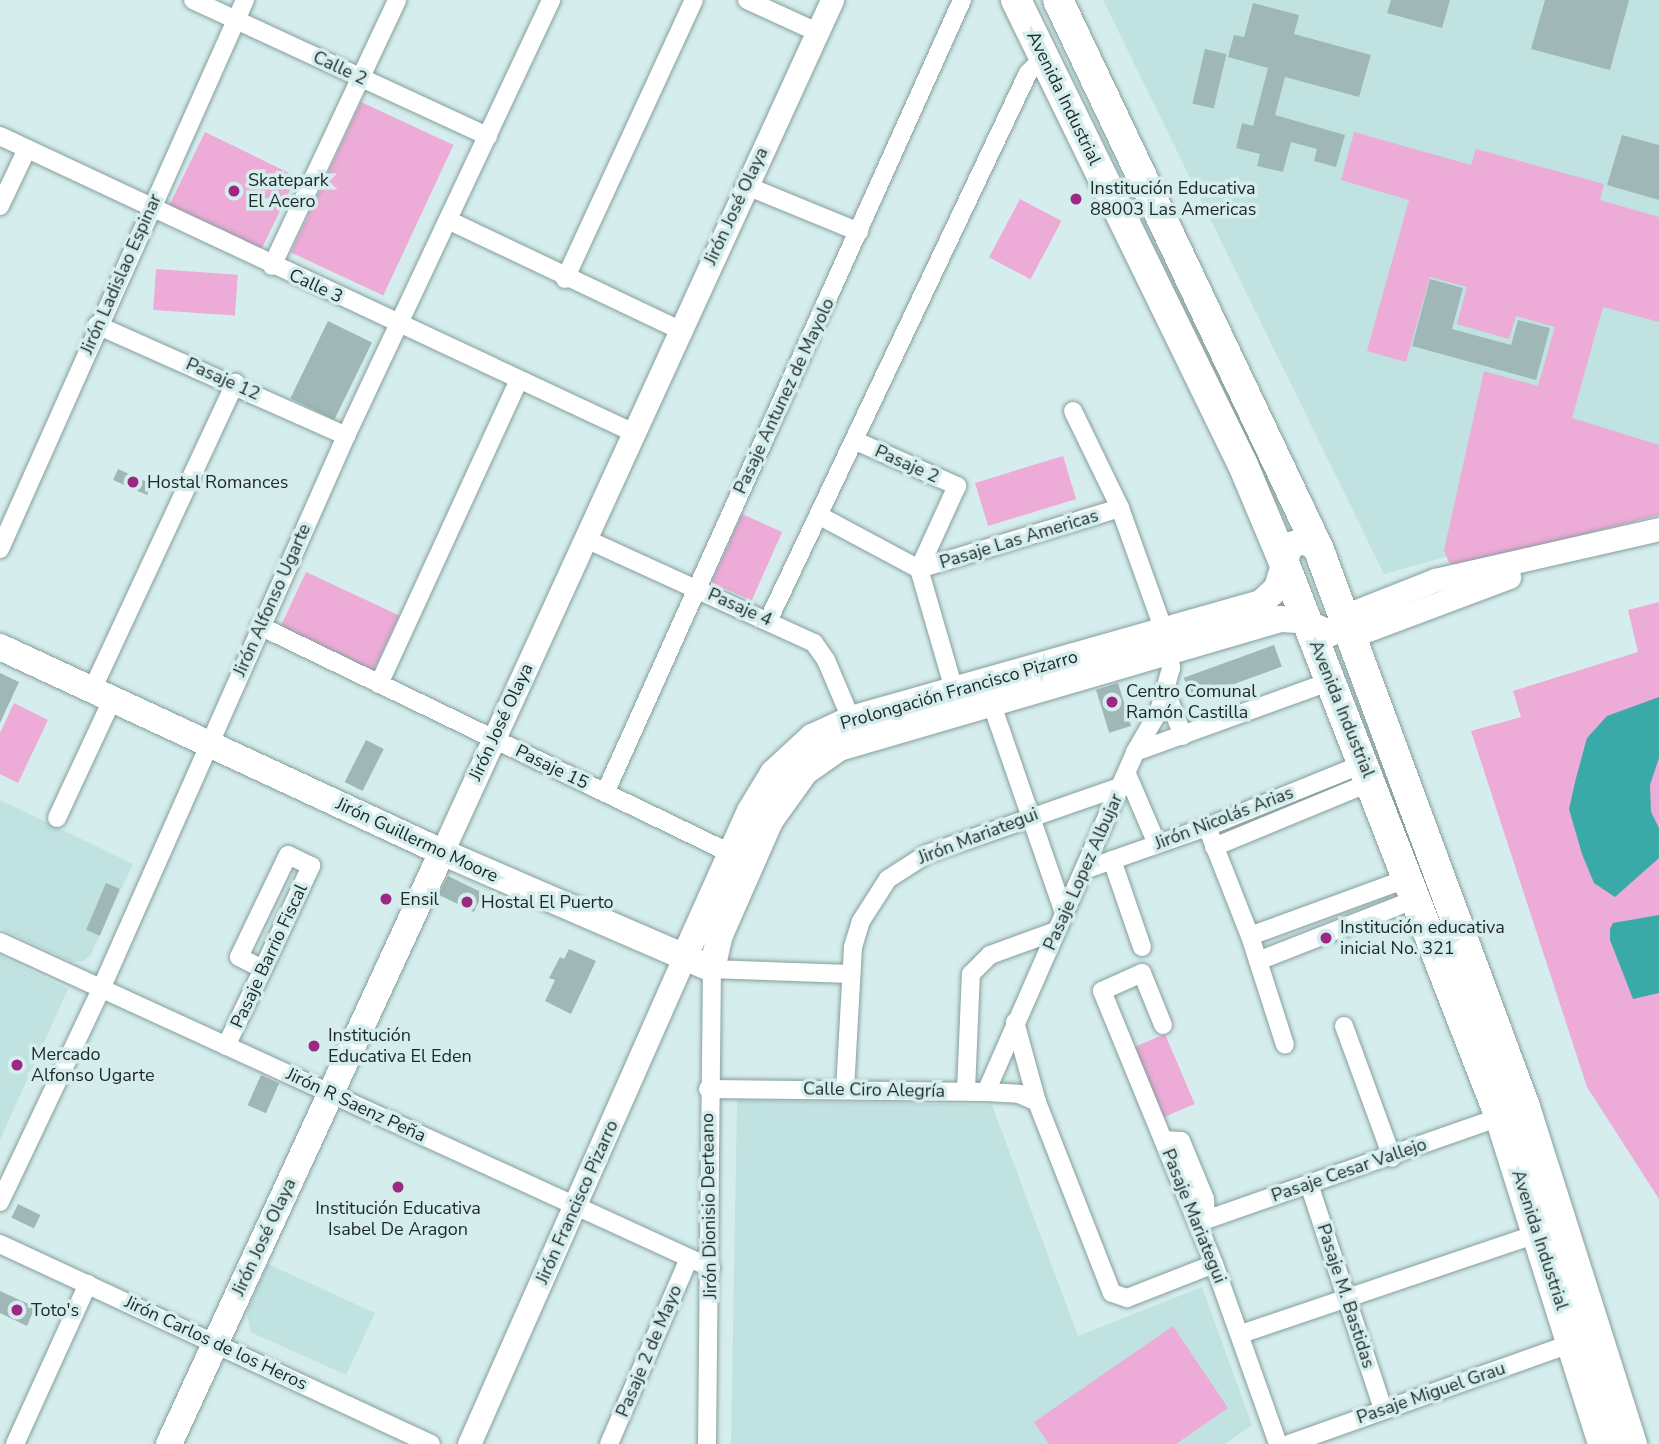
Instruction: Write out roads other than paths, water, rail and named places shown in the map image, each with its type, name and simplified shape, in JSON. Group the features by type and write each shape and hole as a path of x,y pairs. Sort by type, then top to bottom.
{"main road":[{"name":"Avenida Industrial","path":"1017,0 1243,465 1309,624 1500,1117 1573,1343 1602,1444"},
{"name":"Avenida Industrial","path":"1058,0 1319,550 1525,1107 1631,1444"},
{"path":"1283,560 1294,542 1305,541 1319,550"},
{"name":"Prolongación Francisco Pizarro","path":"712,969 720,935 770,821 805,772 839,748 957,700 990,702 1166,641 1261,603 1277,588 1283,560"},
{"name":"Prolongación Francisco Pizarro","path":"683,960 730,853 773,773 812,737 851,719 957,700 1166,641 1280,619 1309,624 1330,633 1348,626"},
{"name":"Jirón Guillermo Moore","path":"0,647 442,852 683,960 712,969"},
{"name":"Jirón José Olaya","path":"169,1444 442,852"}],"street":[{"name":"Calle 2","path":"193,0 488,136"},
{"name":"Jirón Ladislao Espinar","path":"0,549 8,514 245,0"},
{"path":"272,266 397,0"},
{"name":"Jirón Alfonso Ugarte","path":"0,1202 100,989 206,743 346,436 551,0"},
{"path":"565,279 694,0"},
{"path":"747,0 817,32"},
{"name":"Jirón José Olaya","path":"442,852 634,433 678,329 832,0"},
{"name":"Pasaje Antunez de Mayolo","path":"605,793 962,0"},
{"path":"769,619 856,442 1028,73 1044,57"},
{"name":"Calle 3","path":"0,136 150,210 634,433"},
{"path":"0,206 27,149"},
{"path":"747,186 859,232"},
{"path":"448,220 565,279 678,329"},
{"name":"Pasaje 12","path":"97,325 234,383 346,436"},
{"path":"379,684 519,380"},
{"path":"57,818 102,695 234,383"},
{"name":"Pasaje Lopez Albujar","path":"986,1092 1135,752 1166,692 1166,641 1120,509 1073,411"},
{"name":"Pasaje 2","path":"856,442 957,486 919,569"},
{"name":"Pasaje Las Americas","path":"919,569 1120,509"},
{"path":"820,516 919,569 957,700"},
{"path":"1348,626 1409,611 1608,543 1659,529"},
{"name":"Pasaje 4","path":"586,539 769,619 821,650 851,719"},
{"name":"Pasaje 15","path":"260,626 730,853"},
{"path":"1135,752 1331,681"},
{"path":"1166,692 1183,736"},
{"path":"990,702 1027,816 1065,913"},
{"name":"Jirón Nicolás Arias","path":"1084,870 1367,773"},
{"name":"Jirón Nicolás Arias","path":"1214,847 1367,773"},
{"path":"1125,780 1157,844"},
{"name":"Jirón Mariategui","path":"845,1090 848,974 860,921 888,879 927,854 1125,780"},
{"path":"1208,827 1250,936 1285,1045"},
{"name":"Pasaje Barrio Fiscal","path":"226,1046 263,969 312,866 288,855 239,957 263,969"},
{"path":"1112,860 1142,947"},
{"path":"1250,936 1410,890"},
{"path":"1258,961 1410,890"},
{"path":"966,1091 971,974 990,955 1056,931"},
{"name":"Jirón R Saenz Peña","path":"0,943 712,1268"},
{"name":"Jirón Francisco Pizarro","path":"469,1444 683,960"},
{"name":"Jirón Guillermo Moore","path":"712,969 848,974"},
{"name":"Jirón Dionisio Derteano","path":"707,1444 712,1268 708,1089 712,969"},
{"name":"Pasaje Mariategui","path":"1163,1025 1142,973 1102,991 1163,1140 1202,1221 1214,1264 1278,1444"},
{"path":"1016,1022 1037,1102 1112,1293 1127,1298 1214,1264"},
{"path":"1344,1027 1392,1157"},
{"name":"Calle Ciro Alegría","path":"708,1089 966,1091 1019,1094 1037,1102"},
{"name":"Pasaje Cesar Vallejo","path":"1202,1221 1392,1157 1500,1117"},
{"name":"Pasaje M. Bastidas","path":"1309,1184 1383,1409"},
{"path":"1241,1334 1537,1234"},
{"name":"Jirón Carlos de los Heros","path":"0,1244 431,1444"},
{"name":"Pasaje 2 de Mayo","path":"609,1444 689,1258"},
{"path":"15,1444 88,1284"},
{"name":"Pasaje Miguel Grau","path":"1289,1444 1573,1343"}],"water":[{"path":"1659,697 1659,758 1650,785 1651,812 1659,828 1659,858 1615,897 1594,883 1569,809 1587,738 1607,716"},
{"path":"1659,915 1659,993 1633,999 1610,940 1610,929 1613,923"}],"place":[{"name":"Skatepark El Acero","path":"234,191"},
{"name":"Institución Educativa 88003 Las Americas","path":"1076,199"},
{"name":"Hostal Romances","path":"133,482"},
{"name":"Centro Comunal Ramón Castilla","path":"1112,702"},
{"name":"Ensil","path":"386,899"},
{"name":"Hostal El Puerto","path":"467,902"},
{"name":"Institución educativa inicial No. 321","path":"1326,938"},
{"name":"Institución Educativa El Eden","path":"314,1046"},
{"name":"Mercado Alfonso Ugarte","path":"17,1065"},
{"name":"Institución Educativa Isabel De Aragon","path":"398,1187"},
{"name":"Toto's","path":"17,1310"}]}
